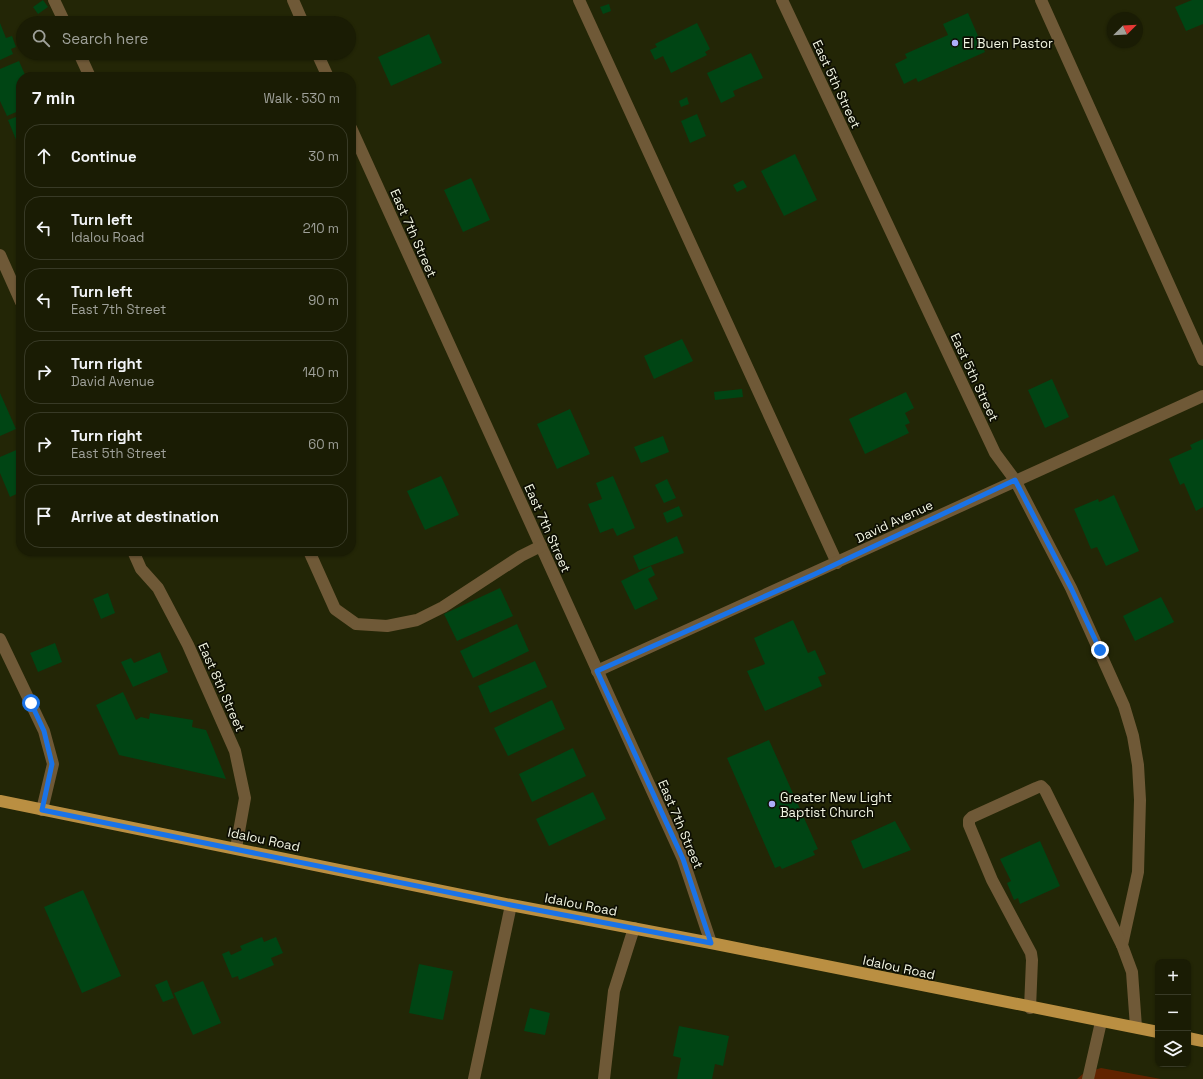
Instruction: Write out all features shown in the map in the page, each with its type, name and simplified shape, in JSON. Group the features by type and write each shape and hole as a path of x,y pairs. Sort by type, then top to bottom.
{"main road":[{"name":"Idalou Road","path":"0,801 511,905 711,943 1101,1022 1155,1031"},
{"path":"1191,1039 1203,1041"}],"street":[{"path":"54,0 62,16"},
{"path":"293,0 300,16"},
{"path":"579,0 836,563"},
{"name":"East 5th Street","path":"782,0 995,453 1015,480 1071,588 1103,656 1124,706 1133,736 1138,766 1140,800 1138,872 1122,945"},
{"path":"1041,0 1203,360"},
{"path":"82,60 88,72"},
{"path":"320,60 326,72"},
{"name":"East 7th Street","path":"356,139 683,859 711,943"},
{"path":"0,255 16,291"},
{"name":"David Avenue","path":"597,671 1203,396"},
{"path":"311,556 335,609 356,624 387,626 417,620 442,608 521,556 541,546"},
{"name":"East 8th Street","path":"135,556 141,569 158,588 188,645 235,751 245,798 236,848"},
{"path":"0,639 44,731 51,757 52,764 42,810"},
{"path":"1030,1008 1031,952 992,880 969,825 969,820 972,817 1041,786 1045,790 1122,945 1132,972 1136,1027"},
{"path":"474,1079 511,905"},
{"path":"604,1079 614,991 634,928"},
{"path":"1088,1079 1101,1022"}],"shaded area":[{"path":"1101,1068 1161,1079 1077,1079 1084,1073"}],"building":[{"path":"43,0 48,7 38,14 33,7"},
{"path":"1192,0 1203,0 1203,24 1186,31 1175,7"},
{"path":"609,4 611,11 603,14 600,7"},
{"name":"El Buen Pastor","path":"968,13 985,52 918,82 916,78 904,84 895,64 907,58 905,54 948,35 943,24"},
{"path":"0,23 6,38 12,36 16,47 11,49 13,54 0,60"},
{"path":"697,23 710,49 705,52 707,55 671,73 663,56 655,60 650,50 657,47 655,44"},
{"path":"429,34 442,63 391,86 378,57"},
{"path":"751,53 763,78 733,91 735,96 721,103 707,73"},
{"path":"19,61 24,72 16,72 16,112 7,116 0,101 0,69"},
{"path":"687,97 689,104 681,107 679,101"},
{"path":"697,114 706,136 690,143 681,121"},
{"path":"16,117 16,140 8,120"},
{"path":"795,154 817,200 784,216 761,171"},
{"path":"471,178 490,220 463,232 444,190"},
{"path":"743,180 747,187 737,192 733,185"},
{"path":"682,339 693,361 654,379 644,356"},
{"path":"1052,379 1069,417 1045,428 1028,390"},
{"path":"742,389 743,397 715,400 714,392"},
{"path":"906,392 914,408 905,413 910,423 905,425 909,433 865,454 849,419"},
{"path":"0,393 16,429 0,436"},
{"path":"570,409 590,454 557,469 537,424"},
{"path":"663,436 669,452 641,463 634,447"},
{"path":"1203,439 1203,507 1196,511 1184,483 1180,485 1169,459 1192,449 1190,445"},
{"path":"16,450 16,494 10,497 0,473 0,457"},
{"path":"441,476 459,515 425,530 407,491"},
{"path":"613,476 635,528 617,536 613,528 600,533 588,504 602,499 596,483"},
{"path":"667,479 676,498 664,503 655,485"},
{"path":"1114,495 1139,551 1106,566 1097,547 1091,549 1074,509 1098,499 1099,502"},
{"path":"679,506 683,516 667,523 663,513"},
{"path":"677,536 684,553 639,570 633,556"},
{"path":"651,566 655,575 648,579 658,599 635,610 621,581"},
{"path":"500,588 513,616 457,641 444,614"},
{"path":"108,593 115,613 101,619 93,599"},
{"path":"1161,597 1174,622 1135,641 1123,616"},
{"path":"793,620 808,653 815,650 826,674 818,677 822,686 765,711 747,671 765,664 754,638"},
{"path":"517,624 529,651 473,678 460,651"},
{"path":"55,643 62,662 38,672 30,653"},
{"path":"160,652 168,672 133,687 121,662 131,658 134,663"},
{"path":"535,661 547,687 490,713 478,686"},
{"path":"123,692 136,720 141,717 149,719 150,713 193,720 192,727 206,730 226,779 119,755 96,705"},
{"path":"552,700 565,729 508,756 494,728"},
{"name":"Greater New Light Baptist Church","path":"769,740 818,849 813,851 815,855 782,869 780,866 775,868 727,758"},
{"path":"573,748 586,776 532,802 519,774"},
{"path":"593,792 606,819 549,846 536,819"},
{"path":"895,821 911,850 863,869 851,841"},
{"path":"1040,841 1060,886 1020,904 1018,898 1014,900 1007,883 1011,881 1000,859"},
{"path":"83,890 121,976 82,993 44,907"},
{"path":"262,937 264,942 276,937 283,953 271,958 274,965 239,980 238,976 232,978 222,954 229,951 231,955 242,950 240,946"},
{"path":"419,964 453,971 443,1020 409,1013"},
{"path":"167,980 174,998 163,1002 155,985"},
{"path":"203,981 221,1023 193,1035 174,993"},
{"path":"530,1008 550,1013 545,1035 524,1031"},
{"path":"679,1026 729,1036 723,1066 715,1064 712,1079 677,1079 681,1058 673,1056"}],"place":[{"name":"El Buen Pastor","path":"955,43"},
{"name":"Greater New Light Baptist Church","path":"772,804"}],"route":[{"path":"31,703 44,731 52,764 42,810 236,848 511,905 711,943 683,859 597,671 815,574 1015,480 1071,588 1100,650"}]}
